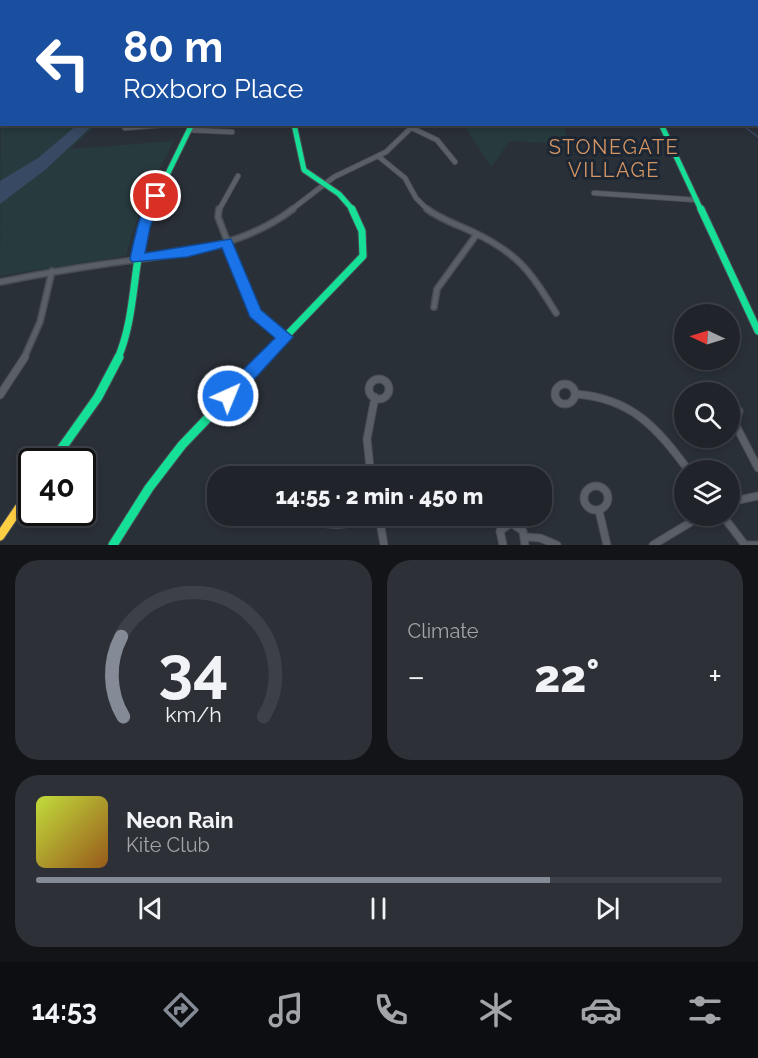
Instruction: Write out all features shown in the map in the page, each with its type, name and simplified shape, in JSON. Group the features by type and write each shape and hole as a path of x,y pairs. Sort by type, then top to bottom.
{"street":[{"path":"126,126 125,128 150,126"},
{"path":"113,545 149,488 182,445 359,261 365,252 366,245 350,205 303,168 294,126"},
{"path":"0,282 52,271 187,252 227,243 284,216 323,184 392,147 414,126 440,141 455,162"},
{"path":"662,126 758,331"},
{"path":"62,448 95,404 120,355 131,320 137,259 149,211 191,127 231,132"},
{"path":"378,156 405,178 416,198 429,211 508,250 524,264 556,313"},
{"path":"238,176 218,211 219,223 255,313 265,324 285,337"},
{"path":"594,193 697,200"},
{"path":"434,307 437,289 477,234"},
{"path":"0,395 25,361 34,341 41,324 52,271"},
{"path":"575,394 609,398 636,411 658,430 681,460"},
{"path":"370,466 367,439 375,397"},
{"path":"740,435 758,468"},
{"path":"740,500 758,496"},
{"path":"0,536 18,510"},
{"path":"599,511 607,545"},
{"path":"503,545 500,531 506,524 517,525 525,541 540,538 557,545"},
{"path":"381,526 384,545"},
{"path":"653,545 684,526"},
{"path":"731,526 746,545 758,545"}],"green space":[{"path":"1,126 95,126 70,149 174,141 140,211 126,256 0,276"},
{"path":"465,126 564,126 568,144 510,141 491,167"}],"water":[{"path":"76,126 92,126 45,170 0,204 0,181 38,158"}],"waterway":[{"path":"744,126 758,137"}],"traffic: fast":[{"path":"62,448 107,383 120,354 130,314 136,259 143,230 162,183 191,126"},
{"path":"113,545 149,488 182,445 363,256 364,239 355,214 339,194 311,178 304,170 294,126"},
{"path":"662,126 758,331"}],"traffic: slow":[{"path":"0,536 18,510"}],"district":[{"name":"STONEGATE VILLAGE","path":"614,158"}],"route":[{"path":"156,196 144,227 137,259 205,249 227,243 251,307 265,324 285,337 228,396"}]}
